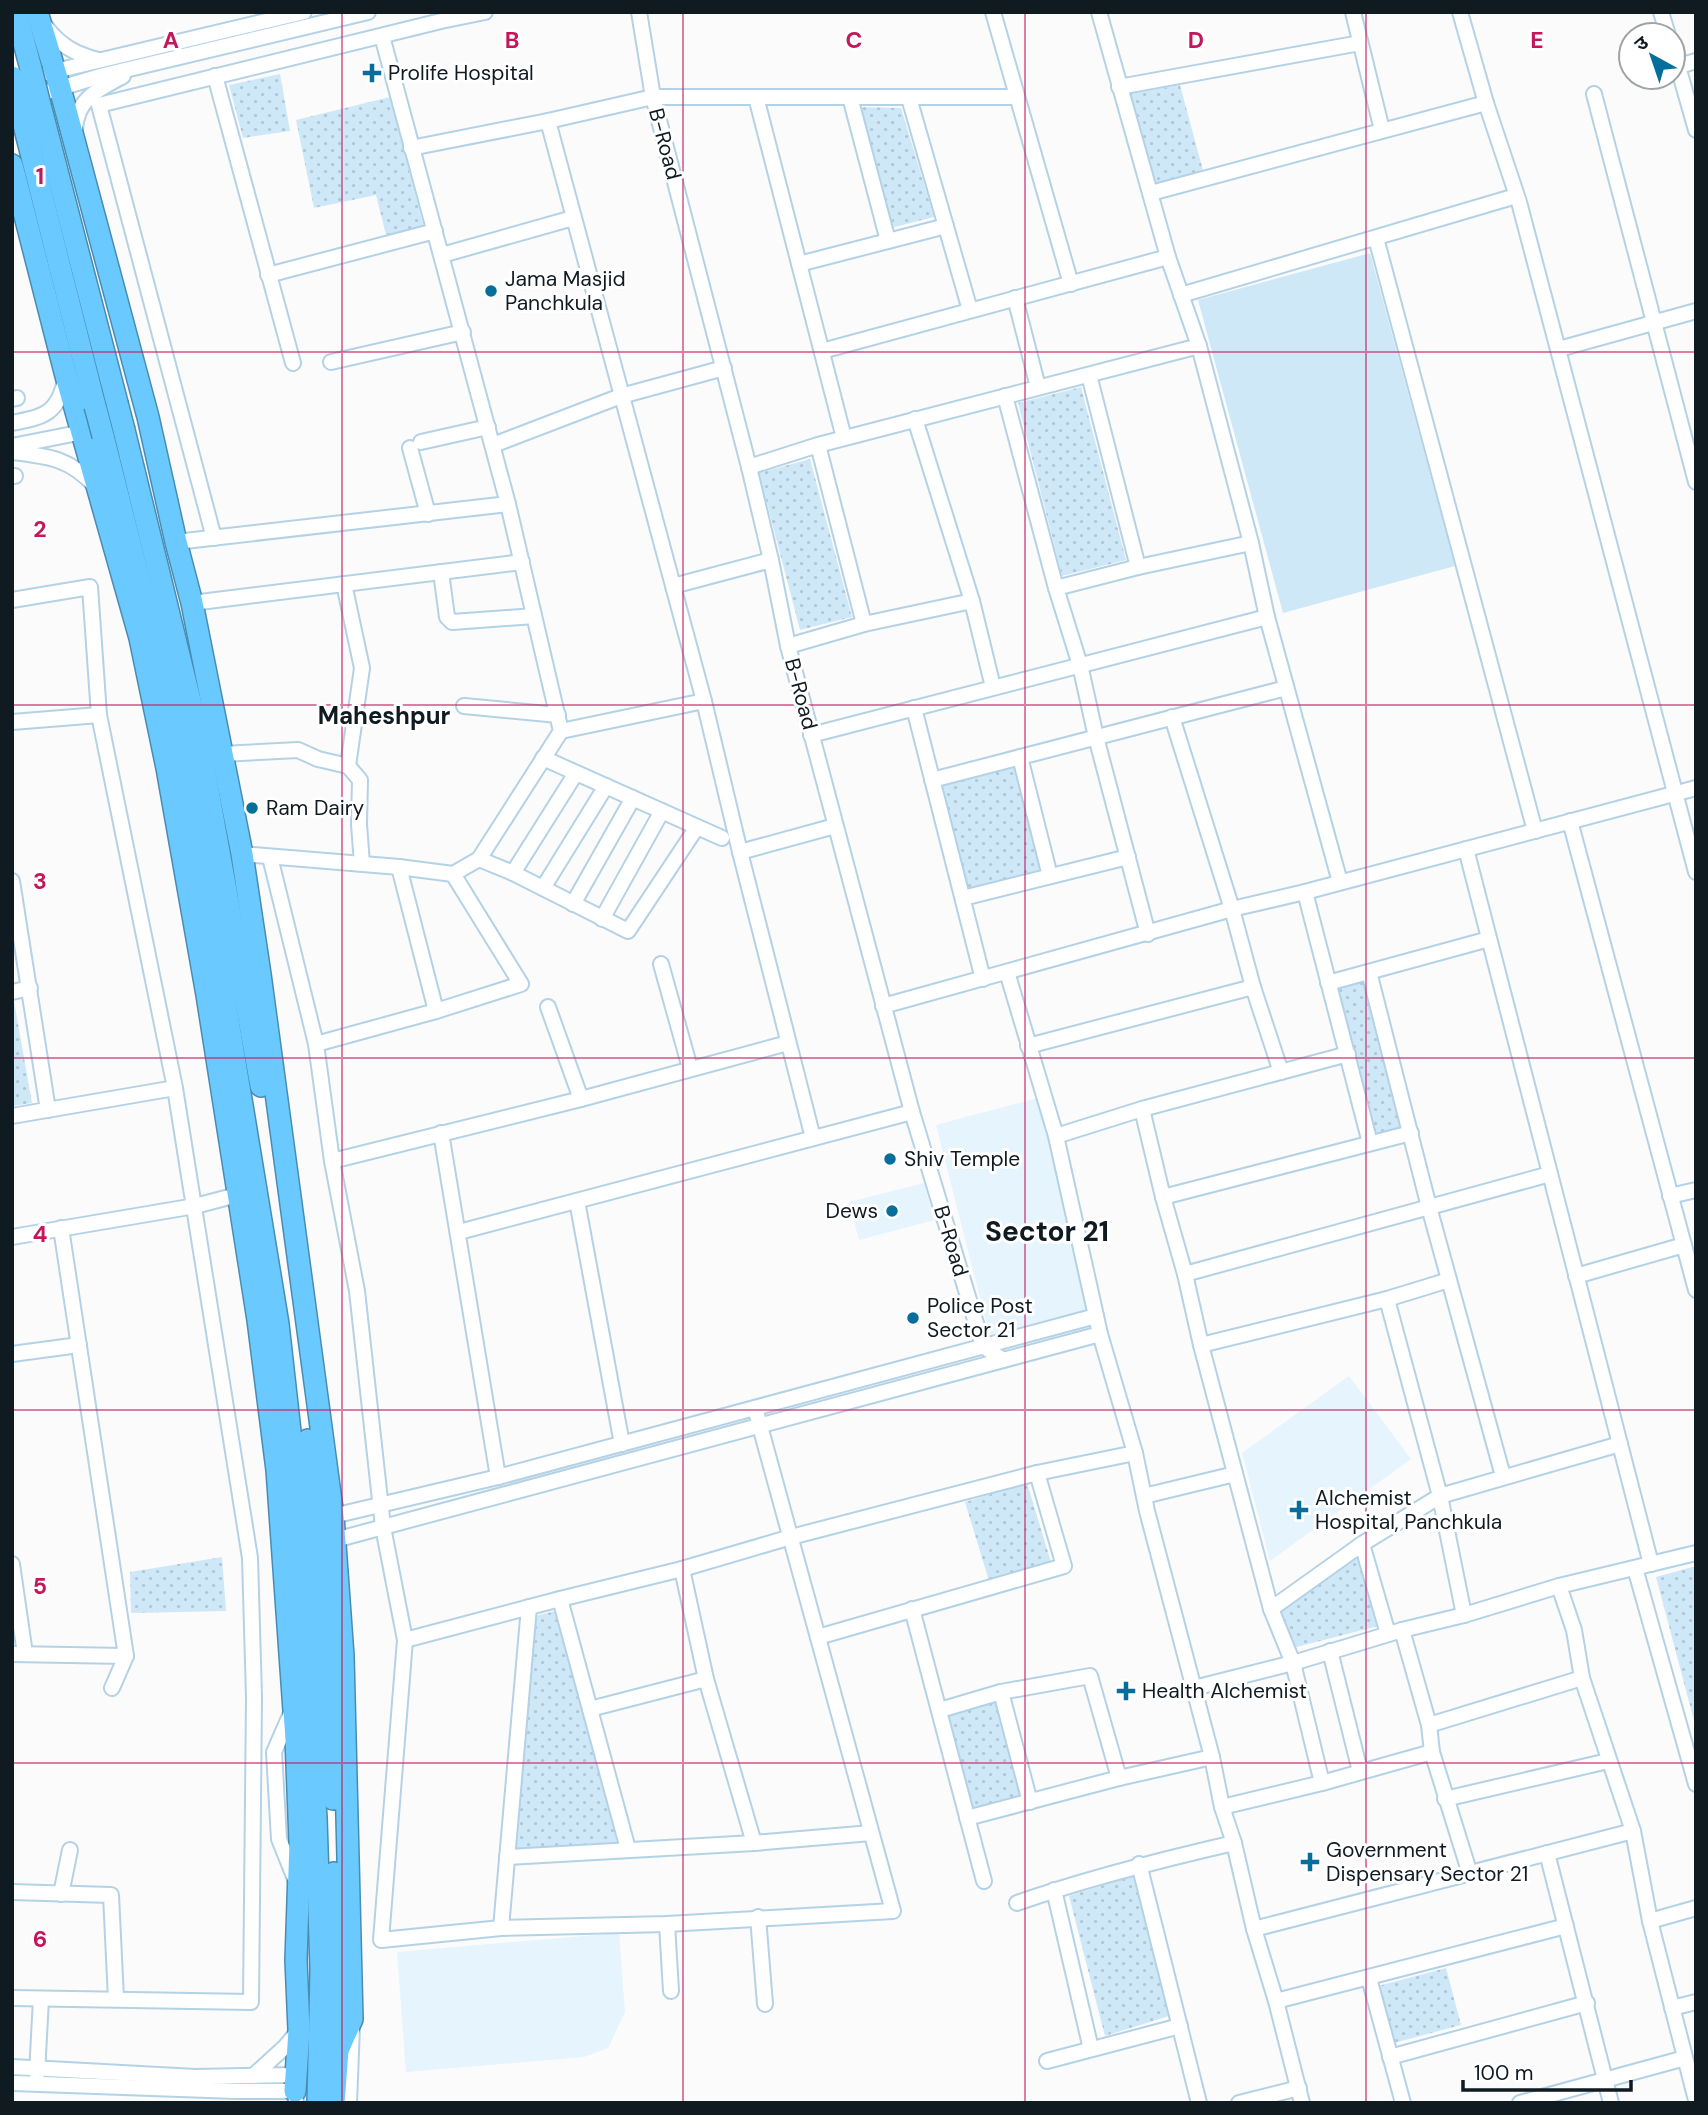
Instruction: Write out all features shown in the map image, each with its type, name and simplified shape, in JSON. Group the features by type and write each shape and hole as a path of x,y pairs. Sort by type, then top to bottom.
{"highway":[{"path":"16,12 18,76 95,406 92,434 98,489 140,638 167,768 207,995 278,1324 295,1476 305,1880 321,1970 318,2103"},
{"path":"38,15 148,417 192,603 242,854 271,1104 335,1540 343,1656 352,2019 338,2050"},
{"path":"25,108 124,430 197,729 271,1104 277,1189 311,1467 334,1812 338,2050 334,2103"},
{"path":"12,164 66,376 92,434 178,733 201,856 234,1113 237,1195 258,1320 277,1470 299,1712"},
{"path":"295,2090 299,2030 296,1960 305,1880"}],"street":[{"path":"25,108 57,80 102,61 304,12"},
{"path":"18,76 57,80 136,68 368,12"},
{"path":"214,538 99,105 485,12"},
{"name":"B-Road","path":"639,12 653,97 749,467 788,646 912,1112 983,1346"},
{"path":"992,12 1070,284"},
{"path":"1099,12 1168,257 1199,346 1251,543 1267,617 1340,882"},
{"path":"1353,12 1382,130"},
{"path":"1460,12 1486,103 1519,202 1696,872"},
{"path":"38,15 55,39 66,47 77,54 102,61"},
{"path":"242,854 453,874 479,859 561,731 493,445 382,36"},
{"path":"1119,87 1360,43"},
{"path":"77,152 75,123 80,107 94,93 136,68"},
{"path":"215,76 293,363"},
{"path":"1686,91 1696,130"},
{"path":"1594,94 1696,482"},
{"path":"411,148 653,97 1017,97"},
{"path":"756,97 845,438"},
{"path":"850,97 888,241"},
{"path":"909,98 970,310"},
{"path":"1151,193 1486,103"},
{"path":"548,121 704,701 813,1138"},
{"path":"1181,295 1516,196"},
{"path":"442,255 573,218"},
{"path":"799,264 946,226"},
{"path":"268,275 435,231"},
{"path":"1376,238 1535,831"},
{"path":"822,351 1168,257"},
{"path":"1015,298 1038,387"},
{"path":"1559,349 1696,311"},
{"path":"331,362 463,332"},
{"path":"749,467 818,444 1199,346"},
{"path":"493,445 621,396 724,368"},
{"path":"1088,374 1138,566"},
{"path":"12,424 41,417 51,410 60,400 66,376"},
{"path":"1005,396 1056,588 1080,665 1096,737 1148,934"},
{"path":"12,446 92,434 148,417"},
{"path":"915,419 972,601 993,687"},
{"path":"428,514 416,445 488,427"},
{"path":"818,444 864,624"},
{"path":"12,452 58,459 76,467 98,489"},
{"path":"176,542 508,504"},
{"path":"1056,588 1138,566 1251,543"},
{"path":"673,586 771,560"},
{"path":"192,603 522,562"},
{"path":"441,572 447,617 452,622 534,616"},
{"path":"344,584 362,668 348,766"},
{"path":"12,600 90,587 99,715 175,1088 250,1558 254,1697 251,2002 12,1998"},
{"path":"788,646 864,624 972,601"},
{"path":"811,735 1267,617"},
{"path":"932,779 1286,688"},
{"path":"561,731 704,701"},
{"path":"464,706 558,715"},
{"path":"914,708 983,979"},
{"path":"12,722 99,715"},
{"path":"1172,717 1281,1072"},
{"path":"222,754 298,750 318,760 348,766 360,780 362,864"},
{"path":"1020,757 1050,876"},
{"path":"543,758 722,838"},
{"path":"513,873 576,773"},
{"path":"543,888 606,786"},
{"path":"883,1006 1232,909 1306,892 1696,788"},
{"path":"573,904 633,798"},
{"path":"602,919 662,811"},
{"path":"1570,821 1696,1290"},
{"path":"479,859 513,873 628,931 697,827"},
{"path":"740,852 835,827"},
{"path":"1466,849 1651,1564"},
{"path":"270,857 316,1044 332,1161 358,1291 383,1527 405,1640 381,1940 501,1928 667,1924 893,1911 755,1408"},
{"path":"963,898 1128,857"},
{"path":"399,867 436,1012"},
{"path":"316,1044 436,1012 521,984 453,874"},
{"path":"12,881 48,1110"},
{"path":"1306,892 1370,1143"},
{"path":"1328,983 1489,939"},
{"path":"661,964 690,1068"},
{"path":"1007,972 1056,1136 1100,1334 1135,1453 1212,1757 1222,1807 1234,1843 1254,1929 1302,2103"},
{"path":"1370,972 1429,1207 1503,1476"},
{"path":"1028,1046 1253,987"},
{"path":"12,992 30,988"},
{"path":"548,1007 581,1099"},
{"path":"332,1161 581,1099 788,1043"},
{"path":"1056,1136 1142,1109 1348,1054"},
{"path":"12,1116 175,1088"},
{"path":"1142,1109 1271,1609 1293,1663 1322,1783"},
{"path":"459,1232 912,1112"},
{"path":"441,1133 459,1232 496,1496"},
{"path":"1163,1197 1410,1133"},
{"path":"1185,1274 1550,1174"},
{"path":"1671,1196 1696,1190"},
{"path":"12,1237 195,1206 237,1195"},
{"path":"577,1201 622,1444"},
{"path":"61,1228 126,1656 112,1688"},
{"path":"1576,1276 1684,1245"},
{"path":"1201,1345 1387,1299 1449,1279"},
{"path":"1387,1299 1440,1496 1464,1615"},
{"path":"333,1516 495,1478 1096,1316"},
{"path":"335,1540 1100,1334"},
{"path":"12,1354 79,1345"},
{"path":"983,1346 1003,1360"},
{"path":"1271,1609 1362,1544 1440,1496 1620,1444"},
{"path":"405,1640 682,1569 790,1537 1037,1473 1135,1453"},
{"path":"818,1637 1064,1566 1037,1473"},
{"path":"1144,1496 1235,1474"},
{"path":"1362,1544 1429,1725 1432,1752 1470,1874"},
{"path":"1194,1688 1293,1663 1559,1586 1696,1553"},
{"path":"12,1564 18,1654 126,1656"},
{"path":"1635,1568 1696,1784"},
{"path":"682,1569 706,1679 754,1843"},
{"path":"1559,1586 1574,1630 1582,1678 1633,1831 1650,1921 1696,2100"},
{"path":"560,1599 628,1849"},
{"path":"501,1928 529,1607"},
{"path":"912,1609 984,1881"},
{"path":"1330,1651 1360,1771"},
{"path":"940,1710 1001,1692 1090,1676 1119,1778"},
{"path":"1429,1725 1582,1678"},
{"path":"590,1709 706,1679"},
{"path":"1001,1692 1030,1802"},
{"path":"299,1712 274,1752 279,1839 305,1880"},
{"path":"1222,1807 1322,1783 1432,1752"},
{"path":"967,1818 1212,1757"},
{"path":"1445,1799 1608,1761"},
{"path":"1254,1929 1633,1831"},
{"path":"507,1857 754,1843 871,1833"},
{"path":"1017,1903 1139,1864 1234,1843"},
{"path":"61,1894 70,1850"},
{"path":"1546,1853 1612,2103"},
{"path":"1139,1864 1199,2103"},
{"path":"1054,1890 1091,2049"},
{"path":"12,1892 111,1895 116,1999"},
{"path":"1650,1921 1696,1908"},
{"path":"758,1917 765,2004"},
{"path":"667,1924 671,1991"},
{"path":"1276,2001 1566,1926"},
{"path":"1369,1978 1403,2103"},
{"path":"37,2084 41,1998"},
{"path":"1672,2008 1696,2002"},
{"path":"1390,2057 1587,2003"},
{"path":"349,2103 352,2019"},
{"path":"1047,2061 1180,2026"},
{"path":"12,2083 251,2084 299,2030"},
{"path":"1521,2103 1685,2058"},
{"path":"12,2067 195,2077 295,2090"},
{"path":"251,2084 268,2103"},
{"path":"1239,2103 1299,2088"}],"shaded area":[{"path":"280,74 290,131 243,138 229,85"},
{"path":"1180,85 1204,174 1154,185 1126,94"},
{"path":"390,97 424,228 387,239 376,195 314,208 296,120"},
{"path":"860,107 901,108 934,217 891,228"},
{"path":"1370,253 1455,566 1283,613 1198,300"},
{"path":"1081,387 1126,560 1062,576 1018,403"},
{"path":"810,459 852,617 800,630 759,473"},
{"path":"1016,765 1042,874 967,893 941,783"},
{"path":"1366,981 1404,1129 1373,1136 1335,989"},
{"path":"12,1001 32,1103 12,1106"},
{"path":"1038,1098 1091,1313 998,1338 989,1333 936,1125"},
{"name":"Dews","path":"924,1183 934,1220 859,1240 849,1202"},
{"name":"Alchemist Hospital, Panchkula","path":"1349,1376 1411,1459 1270,1561 1242,1453"},
{"path":"1027,1483 1051,1562 989,1581 965,1502"},
{"path":"1356,1556 1378,1626 1289,1649 1278,1611"},
{"path":"222,1557 226,1611 131,1613 130,1572"},
{"path":"1696,1566 1696,1728 1656,1577"},
{"path":"555,1611 617,1842 513,1849 535,1616"},
{"path":"997,1700 1024,1799 972,1813 946,1715"},
{"path":"1133,1876 1169,2016 1105,2036 1069,1896"},
{"path":"619,1933 625,2012 608,2048 584,2057 406,2072 397,1952"},
{"path":"1446,1968 1461,2025 1394,2043 1378,1986"}],"place":[{"name":"Prolife Hospital","path":"372,73"},
{"name":"Jama Masjid Panchkula","path":"491,291"},
{"name":"Ram Dairy","path":"252,808"},
{"name":"Shiv Temple","path":"890,1159"},
{"name":"Dews","path":"892,1211"},
{"name":"Police Post Sector 21","path":"913,1318"},
{"name":"Alchemist Hospital, Panchkula","path":"1299,1510"},
{"name":"Health Alchemist","path":"1126,1691"},
{"name":"Government Dispensary Sector 21","path":"1310,1862"}],"district":[{"name":"Maheshpur","path":"384,716"},
{"name":"Sector 21","path":"1047,1231"}]}
